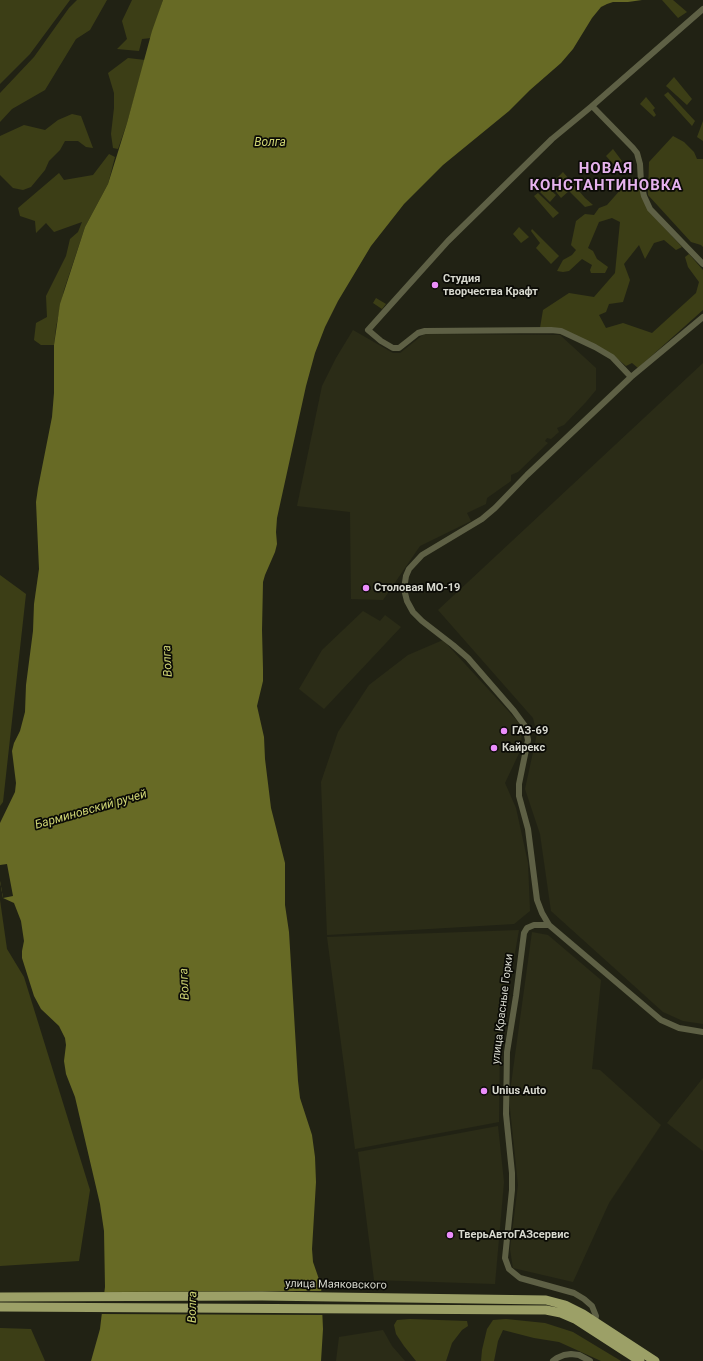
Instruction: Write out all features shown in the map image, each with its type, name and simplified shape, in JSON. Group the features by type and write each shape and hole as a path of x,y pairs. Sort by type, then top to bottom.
{"main road":[{"name":"улица Маяковского","path":"0,1297 262,1296 546,1300 574,1309 595,1321 655,1361"},
{"path":"0,1307 546,1310 561,1313 575,1319 640,1361"}],"street":[{"path":"631,377 612,357 561,331 425,331 418,333 399,348 393,348 381,341 368,330 448,241 552,139 703,9"},
{"path":"592,106 637,153 640,164 641,184 644,196 650,209 703,264"},
{"path":"703,317 631,377 527,475 495,508 482,519 429,550 412,565 406,576 405,582 405,595 413,612 468,658 514,711 526,729 527,743 519,784 519,796 528,829 537,896 542,913 549,925 661,1020 679,1028 703,1032"},
{"name":"улица Красные Горки","path":"549,925 534,925 527,928 524,933 516,996 506,1052 506,1114 512,1173 512,1190 505,1258 508,1269 520,1278 574,1293 584,1299 592,1306 596,1316 595,1321"},
{"path":"553,1361 564,1355 571,1354 590,1361"}],"shaded area":[{"path":"353,330 393,353 400,353 424,334 560,335 596,368 596,390 564,425 557,428 559,432 551,439 547,438 545,441 548,443 518,472 511,475 511,481 487,498 486,504 467,513 471,521 420,546 383,600 351,599 350,512 297,506 322,386 336,358"},
{"path":"703,363 703,1024 683,1021 663,1012 551,911 540,834 525,789 537,734 533,718 438,610"},
{"path":"363,611 380,621 385,615 401,627 324,709 299,689 322,650"},
{"path":"443,640 522,726 521,749 505,783 516,808 528,863 530,911 514,924 327,935 321,782 338,732 369,685 408,655"},
{"path":"519,930 500,1037 499,1122 355,1149 327,937"},
{"path":"532,932 548,935 601,980 592,1069 600,1070 661,1125 609,1203 573,1282 513,1268 510,1249 518,1185 509,1099"},
{"path":"703,1078 703,1151 667,1123"},
{"path":"498,1126 504,1182 495,1284 374,1280 358,1152"},
{"path":"383,1330 392,1346 405,1361 336,1361 339,1337"}],"green space":[{"path":"0,0 70,0 30,54 0,84"},
{"path":"77,0 107,0 90,30 76,39 45,90 12,109 0,122 0,93 34,57 69,8"},
{"path":"132,0 163,0 151,38 142,39 139,51 117,49 127,39 122,21"},
{"path":"662,0 673,0 687,12 678,18"},
{"path":"128,58 145,60 118,149 113,148 111,134 114,93 108,73"},
{"path":"674,77 692,99 687,105 666,86"},
{"path":"668,92 695,121 692,126 664,95"},
{"path":"646,97 655,108 653,110 656,115 654,117 640,104"},
{"path":"72,114 81,116 93,148 86,147 78,141 65,141 60,150 49,161 45,170 31,187 23,190 13,188 0,175 0,136 24,125 45,130 58,120"},
{"path":"703,121 703,141 697,137"},
{"path":"673,136 684,142 694,152 697,159 703,159 703,247 691,242 648,195 649,162"},
{"path":"613,149 622,161 616,167 606,156"},
{"path":"109,154 115,157 108,184 85,227 64,290 56,327 54,345 41,345 34,340 36,323 47,317 46,296 66,256 70,239 78,232 82,222 54,232 46,223 36,233 35,221 20,216 18,208 59,173 64,180 93,175"},
{"path":"563,172 585,198 593,205 585,207 569,191 561,198 553,188 560,182 557,178"},
{"path":"639,178 648,210 682,247 676,250 664,240 654,243 645,259 639,245 624,264 630,280 623,302 609,304 606,312 599,315 606,328 623,323 652,333 696,293 699,282 688,267 685,257 689,254 703,270 703,310 638,368 632,363 626,366 614,356 594,344 540,328 543,310 569,293 594,297 615,273 620,222 612,218 599,222 588,248 593,251 597,259 608,267 605,273 591,273 590,270 592,265 582,259 569,271 557,271 563,260 572,255 576,250 571,245 576,221 585,214 594,215 599,208 607,205 630,179"},
{"path":"547,187 556,195 550,202 540,192"},
{"path":"538,193 559,213 553,218 534,196"},
{"path":"519,227 529,237 521,243 513,234"},
{"path":"532,229 559,256 551,264 536,248 540,243 531,231"},
{"path":"376,298 386,304 382,309 373,303"},
{"path":"0,575 26,594 3,802 0,806"},
{"path":"0,900 7,949 24,977 90,1190 79,1261 0,1266"},
{"path":"506,1319 545,1323 573,1332 621,1361 601,1361 559,1342 534,1338 503,1330 498,1341 494,1361 481,1361 487,1329 493,1320"},
{"path":"397,1320 467,1321 468,1326 462,1330 452,1343 446,1361 416,1361 396,1334 394,1325"},
{"path":"0,1328 31,1329 45,1361 0,1361"}],"water":[{"name":"Волга","path":"163,0 642,0 613,2 601,7 592,18 573,49 561,63 509,111 443,165 404,204 371,246 338,301 325,327 315,353 306,386 277,518 277,544 263,582 263,681 257,706 264,737 271,808 285,863 285,905 289,932 298,1081 300,1098 312,1135 315,1157 316,1182 312,1249 313,1262 321,1285 323,1329 321,1361 91,1361 100,1329 105,1287 104,1231 100,1204 75,1097 66,1074 64,1061 66,1045 65,1038 59,1026 41,1009 34,996 22,958 24,941 21,921 14,903 3,898 0,881 0,823 15,792 16,783 12,751 20,731 25,712 26,685 39,569 36,502 52,417 54,393 54,345 60,304 85,227 108,184 127,123 152,31"}],"pier":[{"path":"7,864 13,896 3,898 0,881 0,865"},
{"path":"323,1291 324,1315 100,1314 103,1292"}],"place":[{"name":"Студия творчества Крафт","path":"435,285"},
{"name":"Столовая МО-19","path":"366,588"},
{"name":"ГАЗ-69","path":"504,731"},
{"name":"Кайрекс","path":"494,748"},
{"name":"Unius Auto","path":"484,1091"},
{"name":"ТверьАвтоГАЗсервис","path":"450,1235"}],"district":[{"name":"НОВАЯ КОНСТАНТИНОВКА","path":"606,178"}],"water label":[{"name":"Барминовский ручей","path":"91,810"}]}
